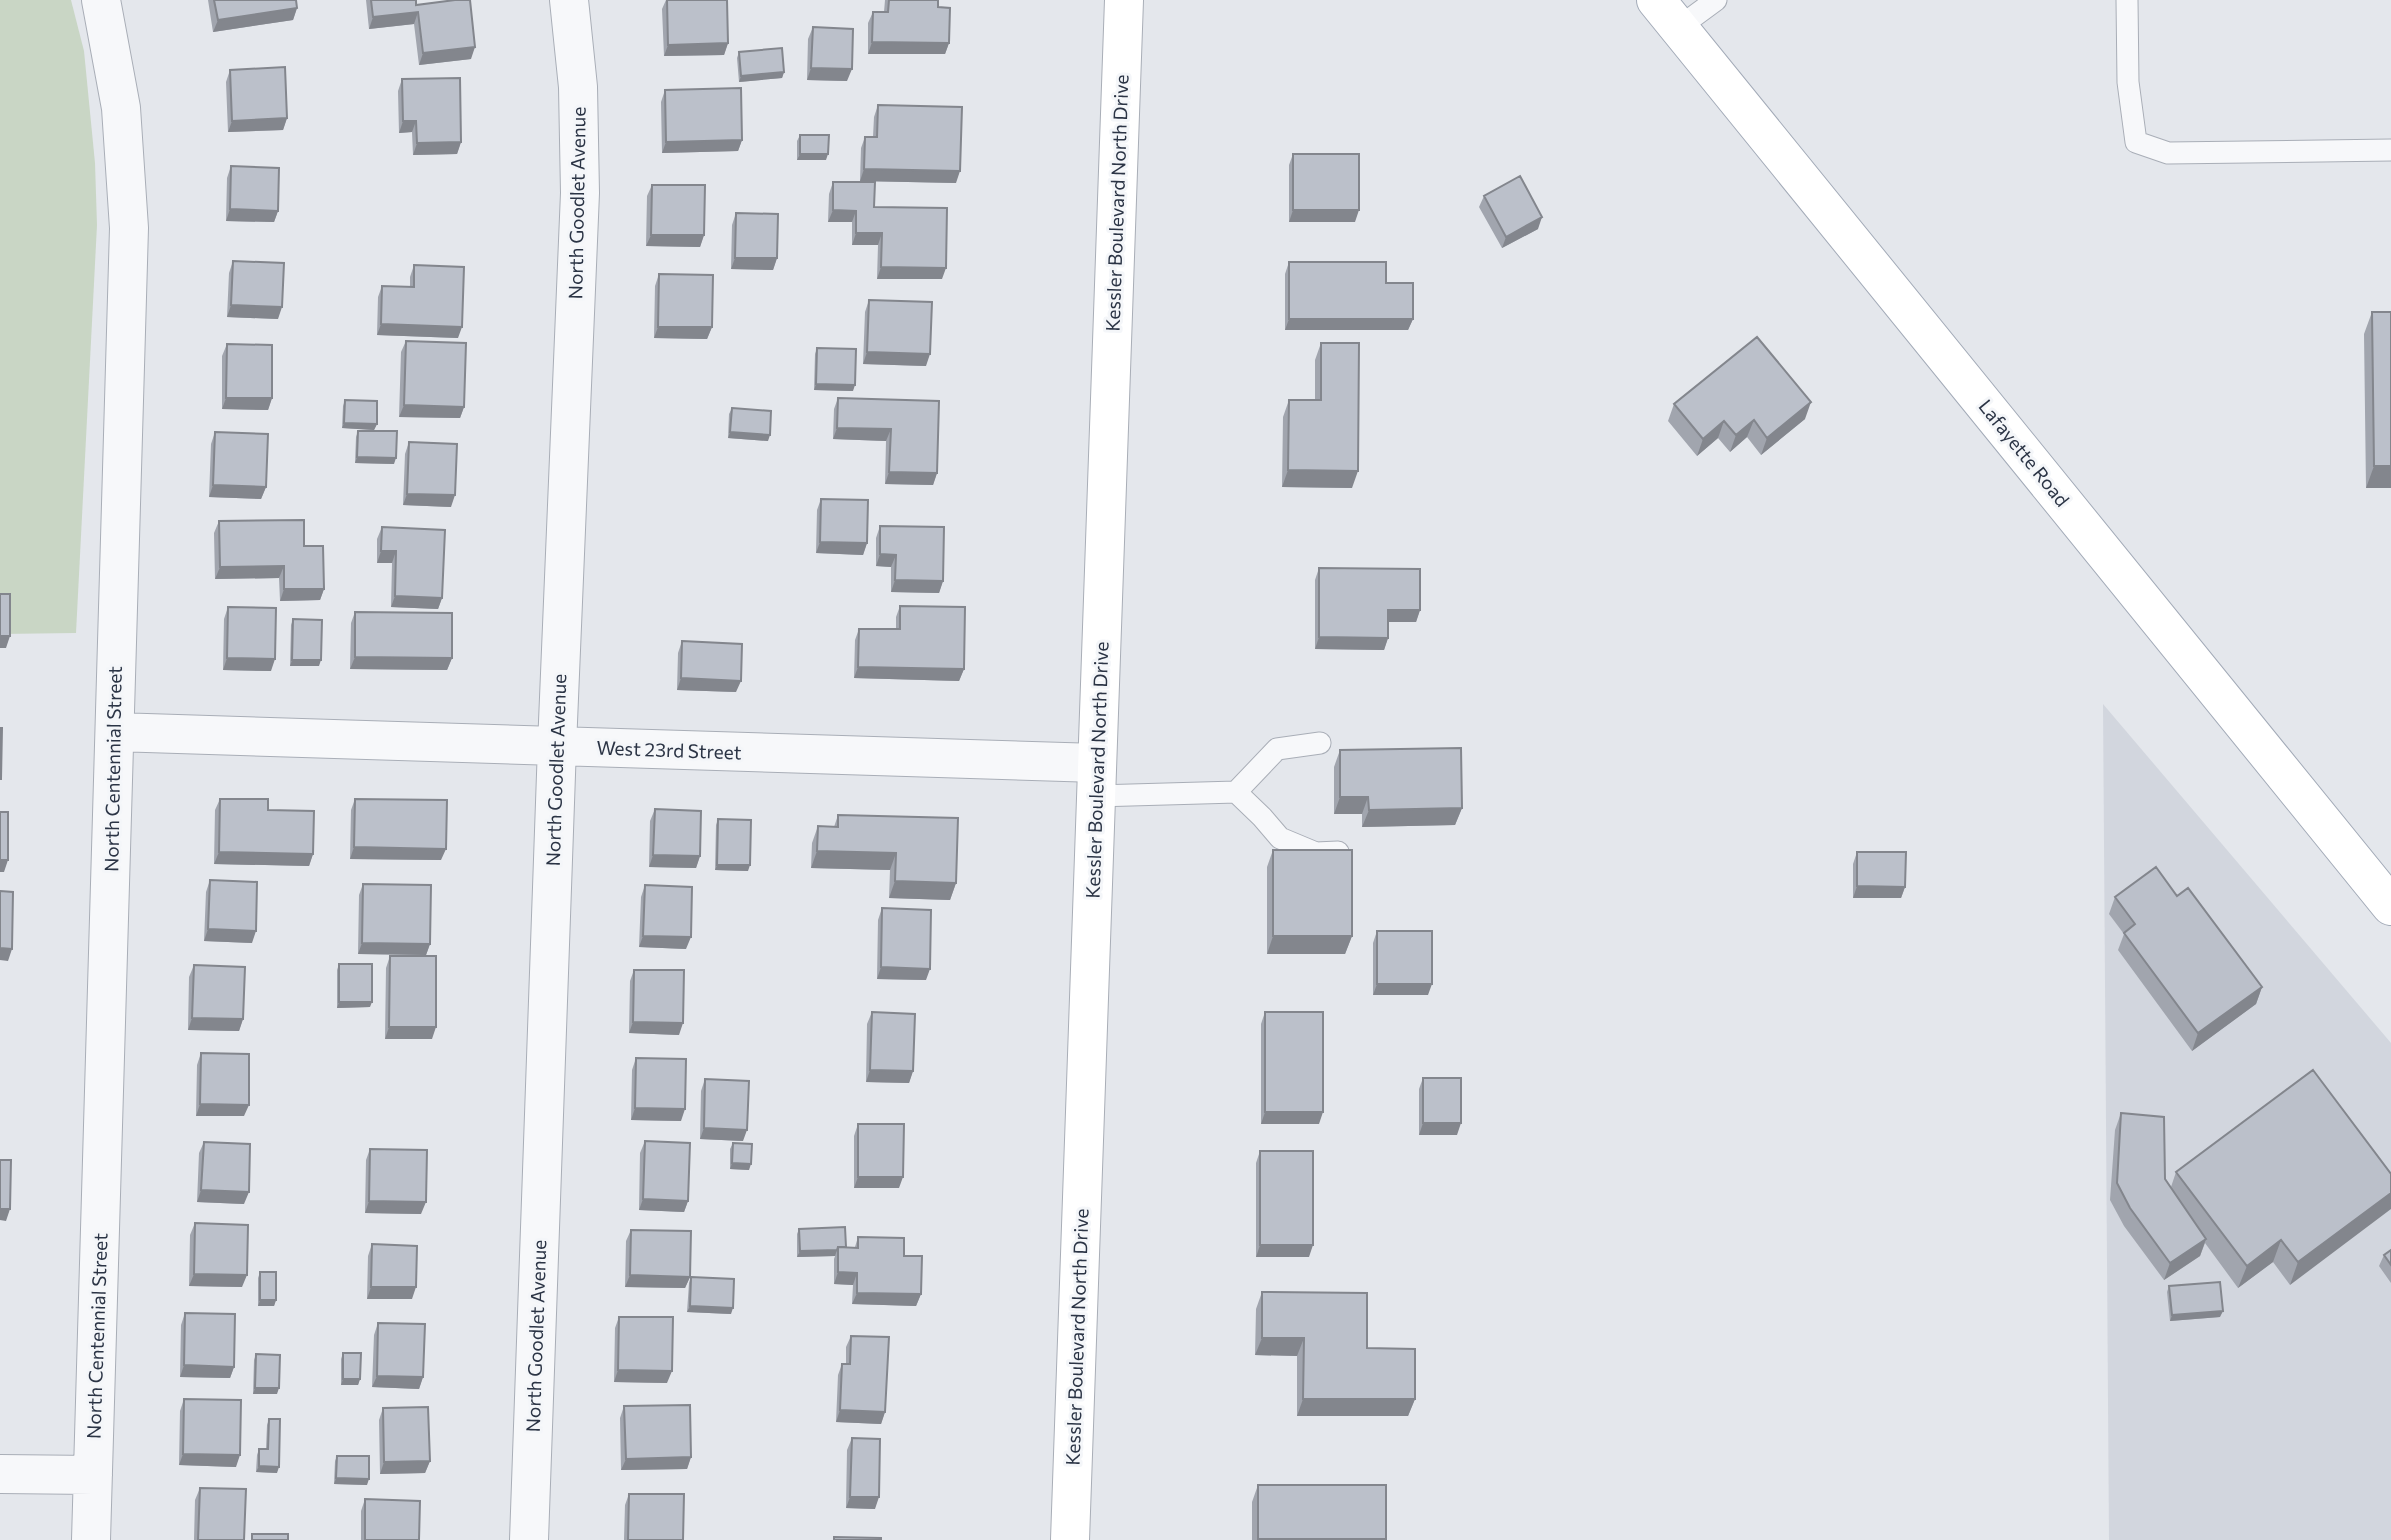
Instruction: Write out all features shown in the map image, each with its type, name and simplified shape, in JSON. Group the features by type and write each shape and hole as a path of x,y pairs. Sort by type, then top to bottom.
{"main road":[{"name":"Kessler Boulevard North Drive","path":"1070,1540 1124,0"},
{"name":"Lafayette Road","path":"1667,14 2391,906"}],"street":[{"name":"North Centennial Street","path":"91,1540 129,228 121,108 101,0"},
{"name":"North Goodlet Avenue","path":"529,1540 580,193 578,87 569,0"},
{"name":"West 23rd Street","path":"115,732 557,746 1097,780"},
{"path":"0,1475 93,1475"}],"lane":[{"path":"1667,14 1716,0"},
{"path":"2127,0 2128,82 2136,142 2168,153 2391,149"},
{"path":"1236,792 1277,749 1320,743"},
{"path":"1097,780 1236,792 1280,838 1317,853 1350,851"}],"shaded area":[{"path":"2103,704 2391,1043 2391,1540 2109,1540"}],"green space":[{"path":"0,0 71,0 84,51 95,163 97,225 76,633 0,634"}],"building":[{"path":"214,0 296,0 297,8 218,20"},
{"path":"371,0 416,0 416,5 470,0 475,47 423,53 418,12 373,17"},
{"path":"667,0 727,0 728,43 668,45"},
{"path":"889,0 938,0 938,7 950,8 949,43 872,42 873,12 888,12"},
{"path":"813,27 853,29 852,69 811,68"},
{"path":"782,48 784,72 741,76 739,52"},
{"path":"285,67 287,118 232,121 230,70"},
{"path":"460,78 461,142 417,143 416,121 403,121 402,79"},
{"path":"741,88 742,140 666,142 665,90"},
{"path":"878,105 962,107 960,171 864,169 865,137 877,137"},
{"path":"800,135 829,135 828,154 800,154"},
{"path":"1293,154 1359,154 1359,210 1293,210"},
{"path":"231,166 279,168 278,211 230,209"},
{"path":"1520,176 1542,217 1506,237 1484,196"},
{"path":"833,182 875,182 874,207 947,208 946,268 881,267 882,233 856,233 856,211 833,210"},
{"path":"652,185 705,185 704,235 651,235"},
{"path":"736,213 778,214 777,258 735,258"},
{"path":"233,261 284,263 282,307 231,305"},
{"path":"1289,262 1386,262 1386,283 1413,283 1413,319 1289,319"},
{"path":"414,265 464,267 462,327 381,324 382,286 414,287"},
{"path":"659,274 713,275 712,327 658,327"},
{"path":"869,300 932,302 930,354 867,352"},
{"path":"2372,312 2391,312 2391,466 2374,466"},
{"path":"1757,337 1811,402 1767,438 1754,420 1736,435 1724,421 1703,439 1674,404"},
{"path":"406,341 466,343 464,407 404,405"},
{"path":"1321,343 1359,343 1358,471 1288,470 1289,400 1321,400"},
{"path":"227,344 272,345 272,398 226,398"},
{"path":"817,348 856,349 855,385 816,384"},
{"path":"838,398 939,401 937,473 889,472 891,429 837,428"},
{"path":"345,400 377,401 377,424 344,423"},
{"path":"732,408 771,411 770,435 730,432"},
{"path":"358,431 397,431 396,458 357,457"},
{"path":"215,432 268,434 266,487 213,485"},
{"path":"409,442 457,444 455,495 407,494"},
{"path":"821,499 868,500 867,543 820,542"},
{"path":"304,520 304,546 323,546 324,589 284,589 284,566 220,567 219,521"},
{"path":"880,526 944,527 943,581 895,580 896,555 880,554"},
{"path":"382,527 445,530 442,598 395,596 396,551 381,551"},
{"path":"1319,568 1420,569 1420,610 1388,610 1388,638 1319,637"},
{"path":"0,594 10,594 10,636 0,636"},
{"path":"900,606 965,607 964,669 858,667 859,629 900,629"},
{"path":"228,607 276,608 275,659 227,658"},
{"path":"355,612 452,613 452,658 355,657"},
{"path":"293,619 322,620 321,660 292,660"},
{"path":"682,641 742,644 741,681 681,678"},
{"path":"2,728 1,779 0,779"},
{"path":"1461,748 1462,808 1369,810 1368,797 1340,797 1340,750"},
{"path":"220,799 268,799 268,810 314,811 313,854 219,852"},
{"path":"355,799 447,800 446,849 354,847"},
{"path":"655,809 701,811 700,856 653,855"},
{"path":"0,812 8,812 8,860 0,860"},
{"path":"838,815 958,818 956,883 895,881 896,853 817,851 818,826 838,827"},
{"path":"718,819 751,820 750,865 717,865"},
{"path":"1273,850 1352,850 1352,936 1273,936"},
{"path":"1857,852 1906,852 1905,887 1857,886"},
{"path":"2156,867 2177,896 2188,888 2262,987 2198,1033 2124,933 2135,924 2115,897"},
{"path":"210,880 257,882 256,931 208,929"},
{"path":"363,884 431,885 430,944 362,943"},
{"path":"645,885 692,887 691,937 643,936"},
{"path":"0,891 13,892 12,949 0,948"},
{"path":"882,908 931,910 930,969 881,967"},
{"path":"1377,931 1432,931 1432,984 1377,984"},
{"path":"390,956 436,956 436,1027 389,1027"},
{"path":"339,964 372,964 372,1002 339,1002"},
{"path":"194,965 245,967 243,1019 192,1018"},
{"path":"634,970 684,970 683,1023 633,1022"},
{"path":"872,1012 915,1014 913,1071 870,1070"},
{"path":"1265,1012 1323,1012 1323,1112 1265,1112"},
{"path":"201,1053 249,1054 249,1105 200,1104"},
{"path":"636,1058 686,1059 685,1109 635,1108"},
{"path":"2313,1070 2391,1174 2391,1193 2298,1262 2281,1240 2247,1266 2176,1172"},
{"path":"1423,1078 1461,1078 1461,1123 1423,1123"},
{"path":"705,1079 749,1081 747,1130 704,1128"},
{"path":"2121,1113 2164,1117 2165,1179 2206,1239 2170,1263 2130,1208 2117,1183"},
{"path":"858,1124 904,1124 903,1177 858,1177"},
{"path":"645,1141 690,1143 688,1201 643,1199"},
{"path":"204,1142 250,1144 249,1192 201,1190"},
{"path":"733,1143 752,1144 751,1164 732,1163"},
{"path":"370,1149 427,1150 426,1202 369,1201"},
{"path":"1260,1151 1313,1151 1313,1245 1260,1245"},
{"path":"0,1160 11,1160 10,1209 0,1209"},
{"path":"195,1223 248,1225 247,1275 194,1274"},
{"path":"845,1227 846,1247 838,1247 837,1250 800,1251 799,1229"},
{"path":"631,1230 691,1231 690,1277 630,1275"},
{"path":"858,1237 904,1238 904,1256 922,1256 921,1294 857,1293 857,1273 838,1272 838,1247 858,1248"},
{"path":"372,1244 417,1246 416,1287 371,1287"},
{"path":"2391,1250 2391,1265 2384,1255"},
{"path":"260,1272 276,1272 276,1300 260,1300"},
{"path":"691,1277 734,1279 733,1308 690,1306"},
{"path":"2220,1282 2223,1311 2172,1315 2169,1286"},
{"path":"1262,1292 1367,1293 1367,1348 1415,1349 1415,1399 1303,1399 1304,1338 1262,1338"},
{"path":"185,1313 235,1314 234,1367 184,1365"},
{"path":"619,1317 673,1317 672,1371 618,1370"},
{"path":"378,1323 425,1324 423,1377 377,1376"},
{"path":"851,1336 889,1337 885,1412 840,1410 842,1364 850,1364"},
{"path":"343,1353 361,1353 360,1379 343,1379"},
{"path":"256,1354 280,1355 279,1388 255,1388"},
{"path":"184,1399 241,1400 240,1455 183,1454"},
{"path":"690,1405 691,1457 626,1459 624,1406"},
{"path":"428,1407 430,1461 384,1462 383,1408"},
{"path":"269,1419 280,1419 279,1467 259,1466 259,1449 268,1449"},
{"path":"852,1438 880,1439 879,1497 850,1497"},
{"path":"337,1456 369,1456 369,1479 336,1478"},
{"path":"1258,1485 1386,1485 1386,1539 1258,1539"},
{"path":"200,1488 246,1489 244,1540 198,1540"},
{"path":"629,1494 684,1494 683,1540 628,1540"},
{"path":"365,1499 420,1501 419,1540 365,1540"},
{"path":"252,1534 288,1534 288,1540 252,1540"},
{"path":"834,1537 881,1538 881,1540 834,1540"}]}
